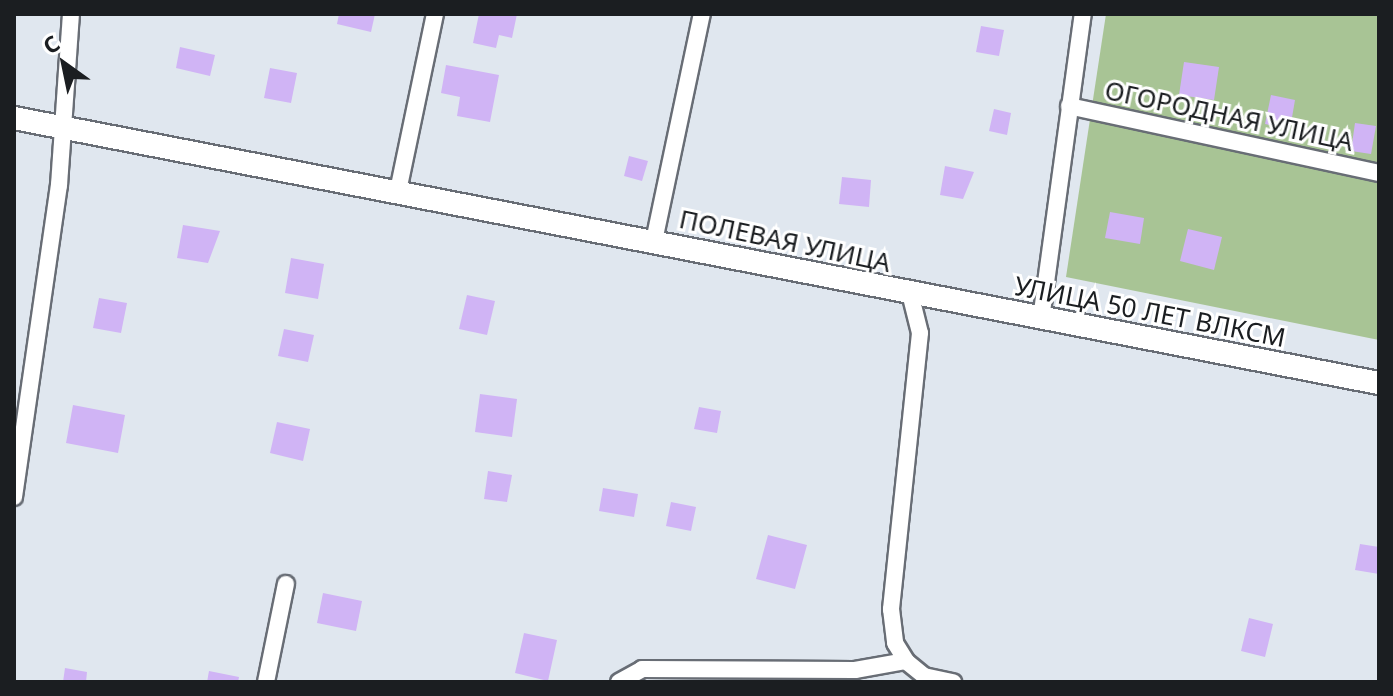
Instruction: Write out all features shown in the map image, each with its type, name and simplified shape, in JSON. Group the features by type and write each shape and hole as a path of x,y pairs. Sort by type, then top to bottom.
{"street":[{"path":"14,497 21,398 61,127 71,14"},
{"path":"398,191 435,14"},
{"path":"654,241 702,14"},
{"path":"1041,319 1083,14"},
{"name":"ОГОРОДНАЯ УЛИЦА","path":"1069,106 1379,173"},
{"path":"14,118 61,127"},
{"name":"ПОЛЕВАЯ УЛИЦА","path":"61,127 654,241 911,297 920,333 891,609 906,661"},
{"name":"УЛИЦА 50 ЛЕТ ВЛКСМ","path":"911,297 1379,383"},
{"path":"266,682 286,584"},
{"path":"619,682 642,669 855,670 906,661 924,676 953,682"}],"green space":[{"path":"1106,14 1379,14 1379,340 1066,277"}],"building":[{"path":"339,14 375,14 371,32 337,24"},
{"path":"479,14 517,14 512,38 499,35 496,48 473,43"},
{"path":"981,26 1004,30 999,56 976,52"},
{"path":"180,47 215,55 210,76 176,68"},
{"path":"1184,62 1219,67 1214,100 1179,95"},
{"path":"446,65 499,75 490,122 457,116 460,97 441,93"},
{"path":"270,68 297,73 291,103 264,98"},
{"path":"1271,95 1295,100 1290,129 1265,124"},
{"path":"994,109 1011,113 1007,135 989,131"},
{"path":"1355,123 1376,126 1371,154 1351,151"},
{"path":"629,156 648,161 642,181 624,176"},
{"path":"945,166 974,172 963,199 940,195"},
{"path":"842,177 871,180 869,207 839,204"},
{"path":"1110,212 1144,218 1140,244 1105,238"},
{"path":"183,225 220,231 208,263 177,258"},
{"path":"1188,229 1222,237 1214,270 1180,261"},
{"path":"291,258 324,264 318,299 285,293"},
{"path":"467,295 495,301 487,335 459,329"},
{"path":"99,298 127,303 121,333 93,328"},
{"path":"284,329 314,335 308,362 278,356"},
{"path":"480,394 517,399 512,437 475,432"},
{"path":"73,405 125,415 118,453 66,443"},
{"path":"699,407 721,411 717,433 694,429"},
{"path":"277,422 310,429 303,461 270,453"},
{"path":"488,471 512,475 507,502 484,499"},
{"path":"603,488 638,494 634,517 599,511"},
{"path":"671,502 696,507 691,531 666,526"},
{"path":"768,535 807,545 795,589 756,579"},
{"path":"1360,544 1379,547 1379,574 1355,570"},
{"path":"323,593 362,601 356,631 317,623"},
{"path":"1249,618 1273,624 1265,657 1241,651"},
{"path":"524,633 557,640 548,681 515,673"},
{"path":"65,668 87,672 86,682 63,682"},
{"path":"209,671 239,677 238,682 207,682"}]}
